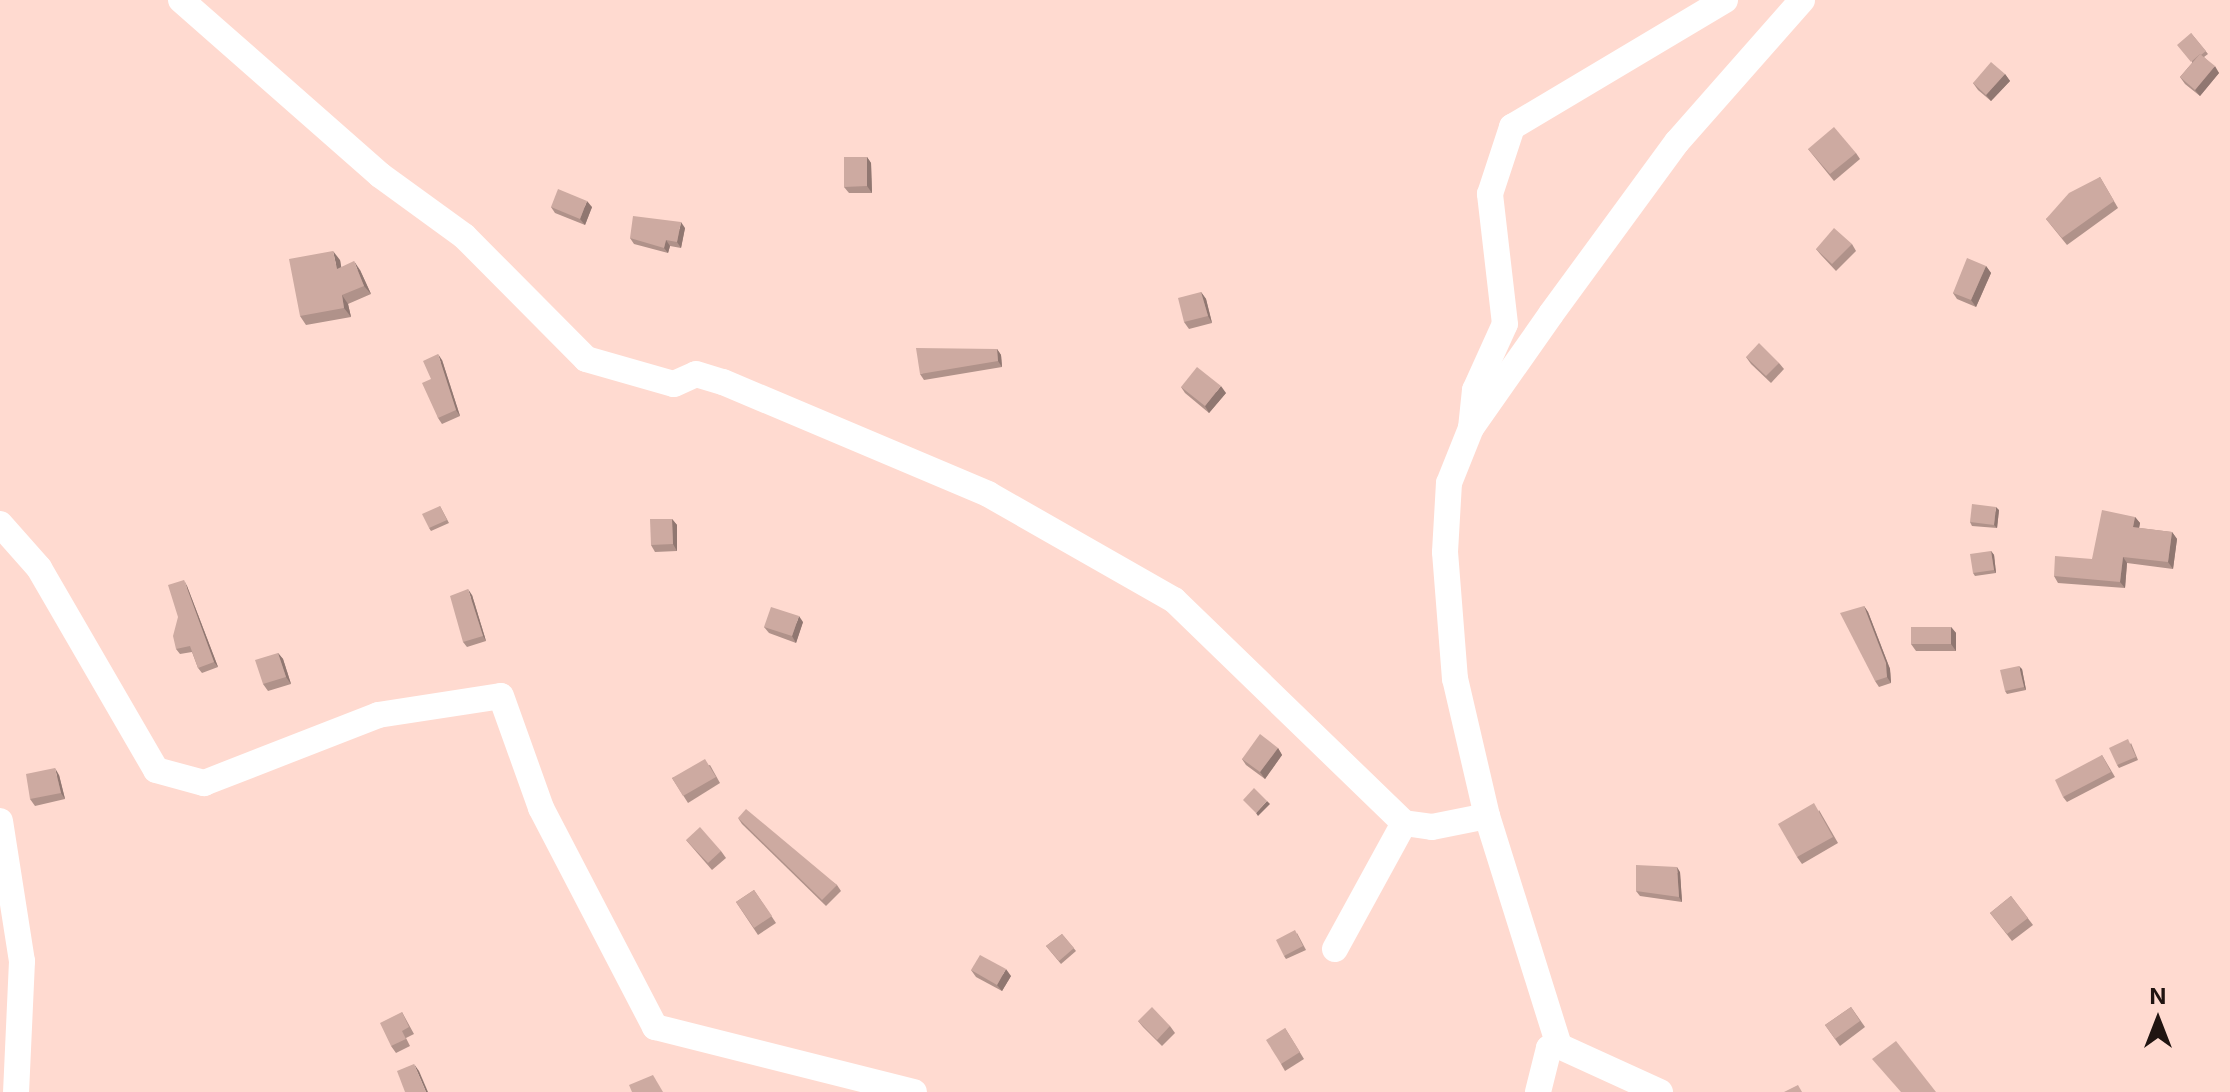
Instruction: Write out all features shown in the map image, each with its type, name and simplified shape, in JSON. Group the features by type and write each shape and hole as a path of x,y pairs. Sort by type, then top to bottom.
{"street":[{"path":"181,0 380,175 464,236 586,359 674,384 696,374 723,382 988,494 1174,600 1404,823 1432,827 1487,816"},
{"path":"1471,428 1475,390 1505,324 1490,194 1512,127 1725,0"},
{"path":"1559,1046 1487,816 1455,679 1445,552 1449,483 1471,428 1677,142 1802,0"},
{"path":"0,524 39,568 156,770 204,783 378,715 501,696 547,820 655,1027 914,1092"},
{"path":"0,821 22,961 16,1092"},
{"path":"1335,949 1404,823"},
{"path":"1538,1092 1542,1062 1549,1048 1559,1046 1660,1092"}],"building":[{"path":"2191,33 2206,51 2191,62 2177,45"},
{"path":"2200,54 2215,66 2195,90 2180,77"},
{"path":"1991,62 2005,74 1986,95 1973,83"},
{"path":"1834,127 1856,153 1830,174 1808,149"},
{"path":"844,157 867,157 867,186 844,187"},
{"path":"2100,177 2114,201 2062,238 2046,219 2069,193"},
{"path":"558,189 587,201 580,219 551,207"},
{"path":"633,216 681,222 677,242 666,240 664,248 630,238"},
{"path":"1834,228 1852,244 1832,264 1816,249"},
{"path":"333,251 337,269 354,261 364,286 342,295 344,308 300,316 289,259"},
{"path":"1967,258 1986,266 1971,300 1953,293"},
{"path":"1201,292 1208,316 1184,322 1178,298"},
{"path":"1759,343 1779,363 1766,376 1746,357"},
{"path":"916,348 997,349 998,361 920,374"},
{"path":"438,354 456,410 438,418 422,383 431,379 423,361"},
{"path":"1197,367 1221,386 1205,406 1181,387"},
{"path":"1972,504 1996,507 1994,525 1970,522"},
{"path":"440,506 447,520 429,528 422,514"},
{"path":"2102,510 2135,517 2133,527 2172,532 2168,562 2123,557 2120,582 2054,576 2055,556 2092,559"},
{"path":"650,519 672,519 673,544 651,545"},
{"path":"1991,551 1994,570 1973,573 1970,554"},
{"path":"184,580 214,662 198,668 190,646 176,649 173,636 178,617 168,585"},
{"path":"468,589 483,636 463,642 450,596"},
{"path":"1864,606 1886,663 1887,677 1875,681 1840,613"},
{"path":"771,607 799,616 792,636 764,627"},
{"path":"1911,627 1951,627 1951,644 1911,644"},
{"path":"278,653 286,677 263,684 255,660"},
{"path":"2019,666 2024,687 2005,691 2000,670"},
{"path":"1260,734 1278,748 1260,772 1242,759"},
{"path":"2128,739 2136,757 2117,765 2109,748"},
{"path":"2102,755 2111,772 2063,797 2055,780"},
{"path":"705,759 716,777 683,796 672,778"},
{"path":"55,768 61,793 30,799 26,774"},
{"path":"1254,788 1267,801 1256,813 1243,800"},
{"path":"1814,803 1833,837 1797,857 1778,824"},
{"path":"746,809 837,885 822,900 738,818"},
{"path":"700,827 721,851 708,863 686,840"},
{"path":"1636,865 1677,867 1679,897 1636,891"},
{"path":"754,890 772,916 754,928 736,902"},
{"path":"2011,896 2028,918 2007,934 1990,913"},
{"path":"1295,930 1303,946 1284,956 1276,940"},
{"path":"1062,934 1074,948 1059,961 1046,946"},
{"path":"980,955 1006,969 997,985 971,970"},
{"path":"1152,1007 1170,1026 1157,1040 1138,1021"},
{"path":"1851,1007 1860,1021 1835,1039 1825,1025"},
{"path":"402,1012 409,1027 402,1031 406,1039 391,1046 380,1023"},
{"path":"1285,1028 1300,1052 1281,1064 1266,1040"},
{"path":"1896,1041 1936,1092 1901,1092 1872,1059"},
{"path":"414,1064 426,1092 405,1092 397,1071"},
{"path":"653,1075 663,1092 632,1092 629,1085"},
{"path":"1798,1085 1802,1092 1784,1092"}]}
